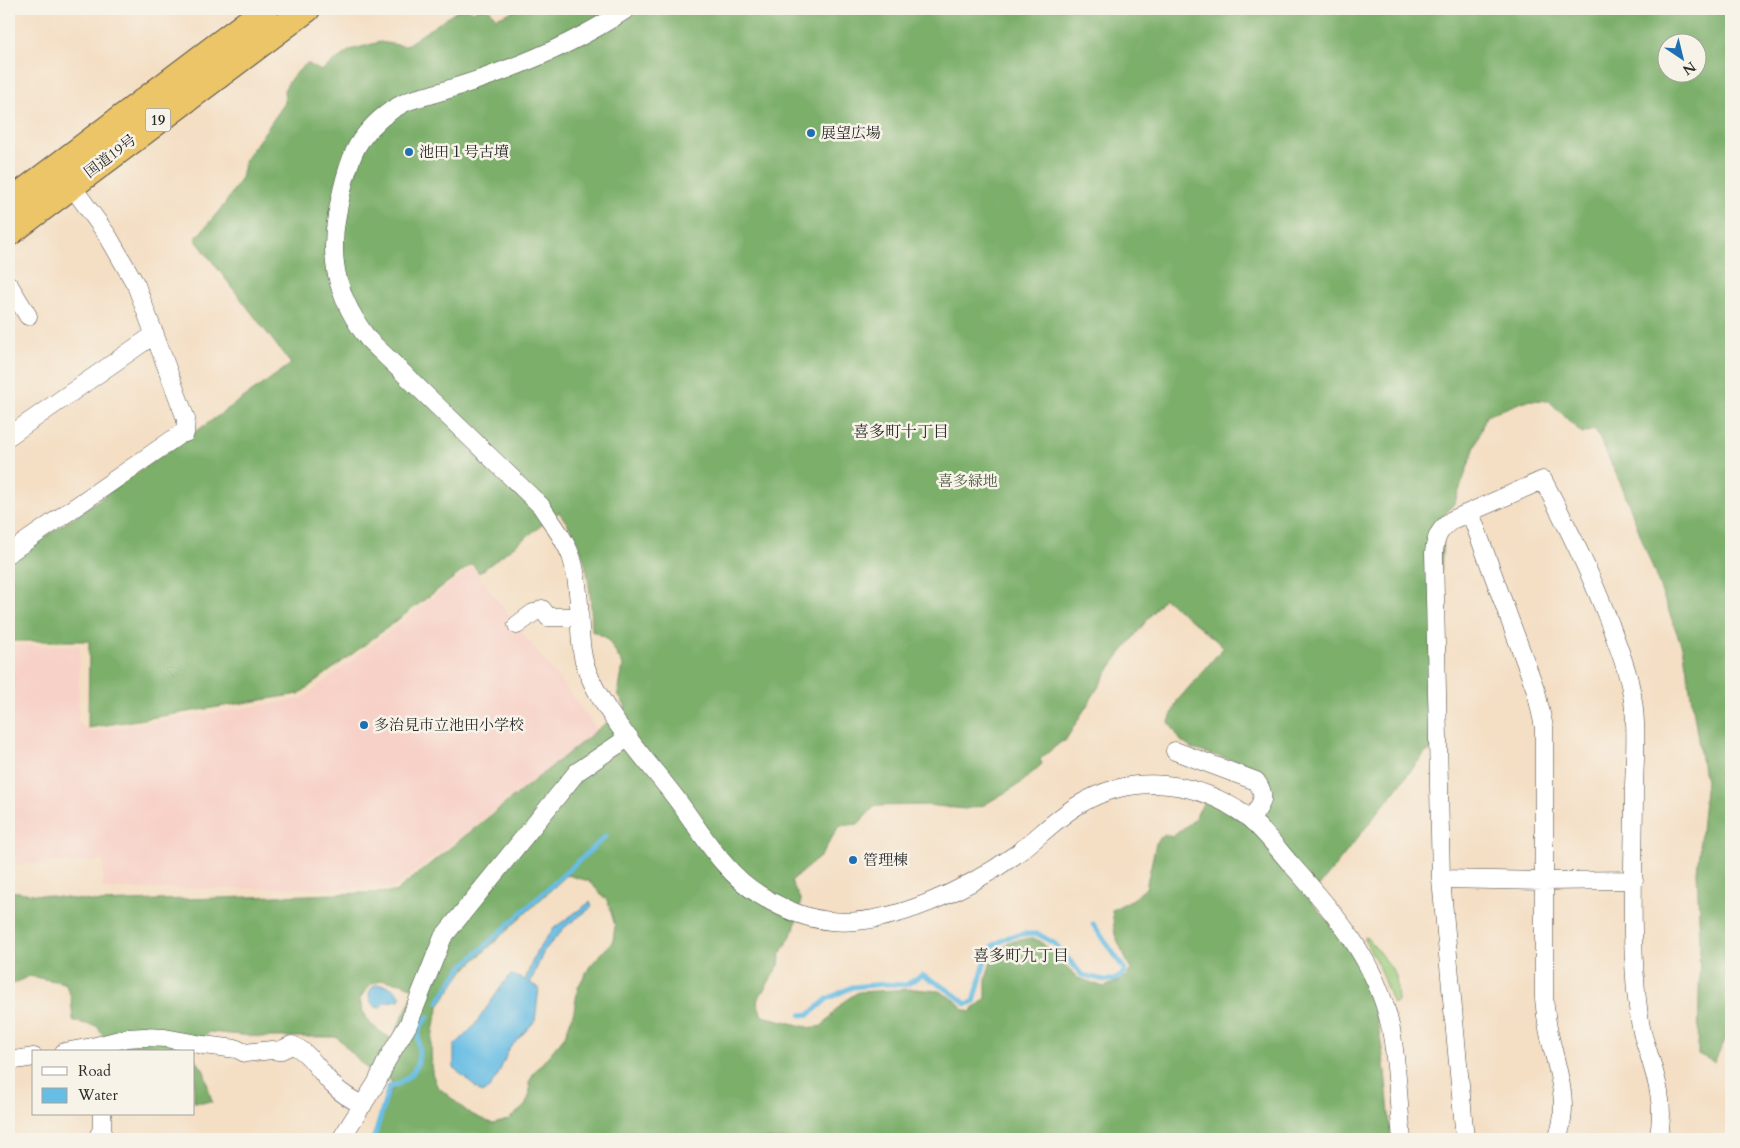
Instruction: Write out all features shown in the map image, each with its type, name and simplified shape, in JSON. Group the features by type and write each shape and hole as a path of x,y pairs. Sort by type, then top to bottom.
{"highway":[{"name":"国道19号","path":"9,203 266,9"},
{"name":"国道19号","path":"9,233 307,9"}],"street":[{"path":"627,9 574,40 505,71 405,103 381,119 361,140 353,157 340,200 333,237 337,278 346,305 355,323 368,340 541,506 557,530 572,557 578,594 583,660 596,692 717,854 745,886 788,909 829,921 854,922 899,913 950,894 987,875 1018,853 1078,804 1106,791 1145,784 1174,784 1220,799 1251,819 1346,930 1365,958 1384,1001 1391,1030 1402,1139"},
{"path":"9,554 178,435 185,433 186,419 136,285 108,236 71,185"},
{"path":"9,285 28,316"},
{"path":"9,436 155,334"},
{"path":"1465,1139 1442,879 1435,539 1442,528 1452,520 1543,480 1593,580 1617,643 1630,685 1635,717 1634,880 1636,990 1643,1036 1650,1052 1660,1093 1660,1129 1658,1139"},
{"path":"1470,512 1541,707 1544,727 1544,998 1548,1028 1564,1102 1562,1123 1557,1139"},
{"path":"517,625 538,611 548,617 579,617"},
{"path":"341,1139 363,1106 408,1025 443,937 577,772 629,737"},
{"path":"1175,751 1256,781 1261,787 1263,795 1261,804 1251,819"},
{"path":"1442,879 1634,880"},
{"path":"93,1050 127,1038 144,1037 165,1038 237,1049 245,1053 280,1051 292,1045 301,1049 332,1085 348,1099 363,1106"},
{"path":"9,1061 32,1057"},
{"path":"102,1116 102,1130 99,1135 102,1139"}],"shaded area":[{"name":"多治見市立池田小学校","path":"472,567 598,730 394,888 103,889 103,861 15,864 14,852 9,852 9,645 80,646 78,721 89,732 302,699"}],"green space":[{"name":"喜多緑地","path":"460,9 469,9 473,12 477,9 489,9 496,18 519,9 1731,9 1731,1029 1714,1062 1698,1054 1700,941 1697,872 1706,780 1684,652 1624,491 1595,429 1582,434 1549,401 1527,400 1486,416 1455,502 1444,516 1431,750 1425,753 1309,899 1348,946 1358,963 1366,984 1373,1006 1382,1050 1391,1139 371,1139 392,1089 391,1080 371,1073 337,1037 262,1037 210,1032 192,1050 111,1050 97,1026 73,1020 71,997 65,983 29,976 9,986 9,891 99,902 395,892 626,707 618,695 623,665 607,638 592,631 587,572 581,550 570,528 559,512 479,573 472,564 299,694 88,728 89,641 9,641 9,562 291,364 195,239 225,204 241,178 245,160 285,103 284,90 292,77 307,63 321,71 350,50 380,42 405,46","holes":["1164,598 1224,647 1177,701 1169,722 1181,741 1192,749 1247,763 1262,773 1274,789 1267,808 1251,825 1205,800 1194,820 1172,837 1164,834 1156,843 1146,888 1133,899 1112,910 1115,935 1131,970 1121,980 1104,987 1078,978 1040,941 1032,938 1009,942 991,961 986,980 986,998 970,1012 964,1010 955,1000 939,991 914,989 858,992 843,1002 822,1026 812,1028 762,1016 757,1001 779,965 780,955 794,930 801,901 791,881 821,856 839,826 858,824 875,806 927,805 965,809 984,805 1021,783 1042,764 1040,759 1061,742 1065,741 1112,665","567,875 589,881 608,902 615,926 613,941 590,966 578,987 574,1011 565,1036 533,1074 529,1083 530,1094 525,1106 508,1120 493,1124 469,1113 437,1086 432,1073 431,1045 440,1004 463,971","382,980 401,983 416,989 392,1039 374,1027 366,1018 360,998 370,985"]},
{"path":"1365,937 1368,938 1396,976 1398,1001 1393,1004 1378,965 1365,941"},
{"path":"195,1058 204,1071 212,1102 195,1102"}],"water":[{"path":"590,902 592,907 565,927 544,951 530,983 539,988 535,1021 509,1049 498,1075 490,1087 482,1093 454,1068 454,1046 474,1026 508,977 512,975 525,980 536,952 554,928"},
{"path":"376,985 384,985 393,989 401,996 399,1000 386,1002 381,1007 375,1007 371,1002 369,993"}],"waterway":[{"path":"438,1002 462,967 606,836"},
{"path":"801,1015 810,1014 827,999 852,987 884,984 906,985 922,975 945,988 966,1004 974,1002 986,958 994,945 1009,937 1024,934 1038,934 1055,944 1082,975 1114,980 1121,976 1125,970 1093,924"},
{"path":"374,1139 389,1087 407,1078 415,1069 419,1057 418,1032 421,1024 428,1017"}],"place":[{"name":"展望広場","path":"811,133"},
{"name":"池田１号古墳","path":"409,152"},
{"name":"多治見市立池田小学校","path":"364,725"},
{"name":"管理棟","path":"853,860"}],"district":[{"name":"喜多町十丁目","path":"901,431"},
{"name":"喜多町九丁目","path":"1021,955"}]}
